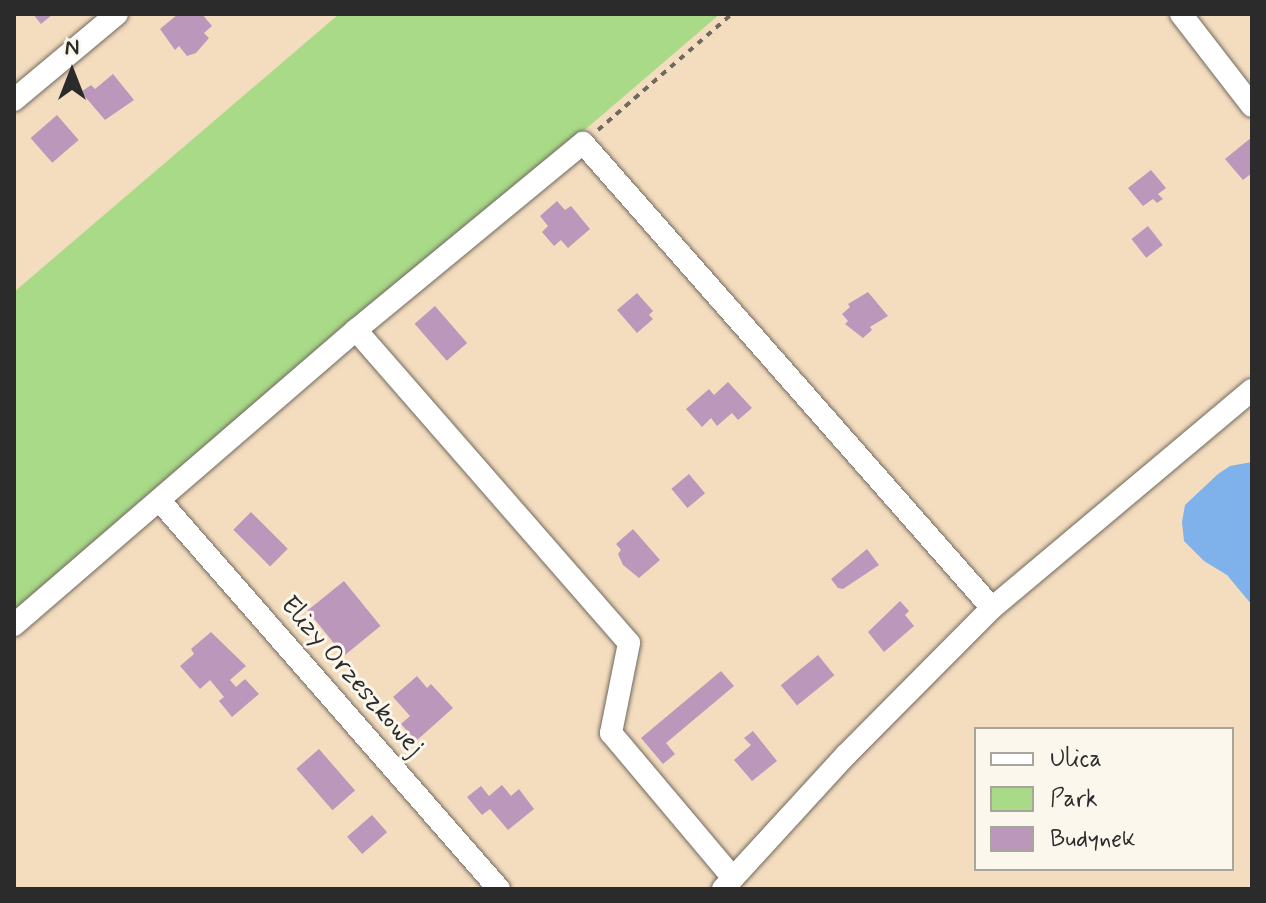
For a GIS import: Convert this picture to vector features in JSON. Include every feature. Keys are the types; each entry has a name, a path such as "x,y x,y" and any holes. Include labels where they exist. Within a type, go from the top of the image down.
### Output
{"street":[{"path":"14,100 117,14"},
{"path":"1181,14 1252,106"},
{"path":"14,625 356,330 583,143 992,608"},
{"path":"356,330 629,643 611,733 728,884 846,755 992,608 1252,390"},
{"name":"Elizy Orzeszkowej","path":"160,501 499,889"}],"path":[{"path":"583,143 732,14"}],"green space":[{"path":"339,14 720,14 14,619 14,292"}],"water":[{"path":"1252,462 1252,605 1227,575 1204,561 1184,541 1182,522 1185,505 1218,474 1230,466"}],"building":[{"path":"33,14 53,14 41,24"},
{"path":"178,14 202,14 212,26 204,33 209,38 196,53 187,56 179,46 175,50 160,29"},
{"path":"113,74 134,100 105,120 81,92 91,85 95,89"},
{"path":"57,115 79,140 52,163 31,138"},
{"path":"1252,137 1252,173 1243,180 1225,159"},
{"path":"1151,170 1166,188 1158,194 1163,199 1157,203 1153,199 1143,206 1128,188"},
{"path":"557,201 565,210 571,206 590,229 568,248 561,240 554,246 542,232 548,226 540,216"},
{"path":"1148,226 1163,245 1146,258 1131,239"},
{"path":"868,292 888,316 870,327 872,330 863,338 845,324 848,321 842,314 850,307 848,304"},
{"path":"637,293 653,311 649,315 653,319 637,333 617,310"},
{"path":"435,306 467,343 447,361 415,324"},
{"path":"728,382 752,408 738,420 732,413 717,426 711,418 702,427 686,409 709,389 714,395"},
{"path":"689,474 705,493 687,508 671,489"},
{"path":"251,512 288,549 270,566 233,530"},
{"path":"633,529 660,560 639,578 623,565 618,554 621,550 616,544"},
{"path":"867,549 879,565 843,589 838,588 831,579"},
{"path":"344,581 381,626 344,656 307,611"},
{"path":"900,601 909,611 905,615 914,626 884,652 868,632"},
{"path":"211,632 246,666 230,680 236,687 245,679 259,694 232,717 219,701 224,697 210,680 200,689 180,666 194,654 191,649"},
{"path":"818,655 834,675 797,705 781,685"},
{"path":"721,671 734,686 666,743 675,754 663,764 641,738"},
{"path":"417,676 427,688 431,684 453,708 416,741 401,724 410,716 393,697"},
{"path":"753,731 777,761 752,781 734,760 751,745 744,738"},
{"path":"319,749 355,791 332,810 296,769"},
{"path":"502,785 511,796 519,789 534,809 508,830 490,809 482,815 467,797 481,786 489,796"},
{"path":"372,815 387,832 362,854 347,837"}]}
